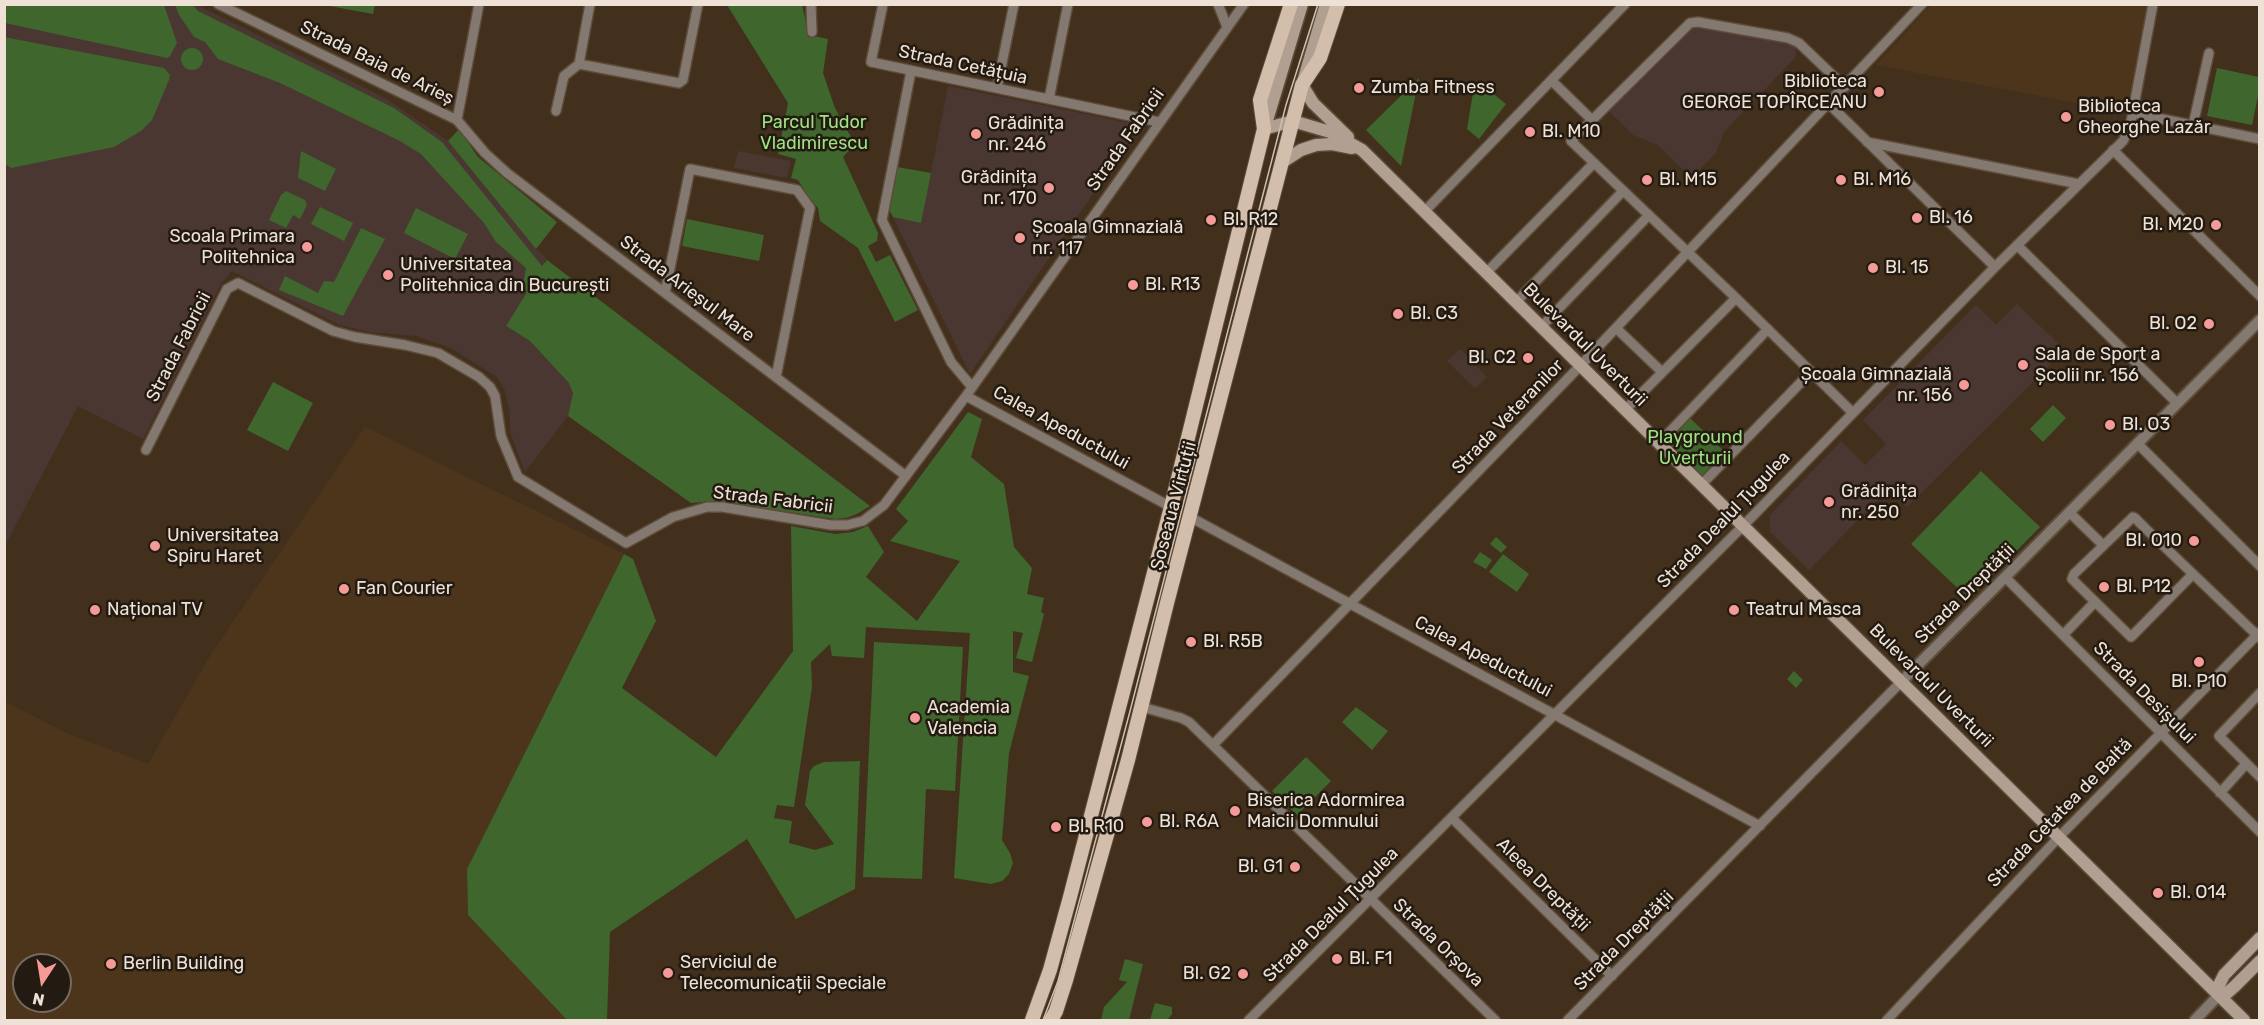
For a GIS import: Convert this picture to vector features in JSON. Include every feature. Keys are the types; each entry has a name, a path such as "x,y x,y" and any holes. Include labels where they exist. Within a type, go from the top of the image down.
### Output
{"main road":[{"name":"Șoseaua Virtuții","path":"1032,1020 1050,970 1070,897 1171,507 1264,129 1260,100 1291,4"},
{"path":"1264,129 1302,4"},
{"path":"1326,4 1302,85 1313,103 1362,150"},
{"name":"Șoseaua Virtuții","path":"1051,1020 1066,980 1142,707 1302,85 1320,58 1338,4"},
{"path":"1264,129 1293,121"},
{"name":"Bulevardul Uverturii","path":"1293,121 1330,132 1362,150 2244,1020"},
{"path":"1281,164 1301,150 1316,145 1332,144 1362,150"},
{"path":"2259,939 2224,975 2219,985 2219,995 2235,987 2259,961"}],"street":[{"name":"Strada Baia de Arieș","path":"218,4 457,120"},
{"path":"457,120 479,4"},
{"path":"556,111 564,76 579,64 590,4"},
{"path":"579,64 679,83 683,81 698,4"},
{"path":"811,4 812,32"},
{"name":"Strada Cetățuia","path":"883,4 871,62 1159,122"},
{"path":"997,88 1014,4"},
{"name":"Strada Cetățuia","path":"1049,99 1068,4"},
{"path":"1218,4 1227,27"},
{"name":"Strada Fabricii","path":"146,450 227,289 238,283 333,331 438,353 478,377 490,387 495,396 501,436 518,477 626,543 673,517 707,507 722,507 831,525 855,524 879,511 966,396 1244,4"},
{"path":"1424,212 1625,4"},
{"name":"Strada Dealul Țugulea","path":"1250,1020 1743,526 1852,412 2113,150 2127,134 2133,113 2153,4"},
{"name":"Strada Veteranilor","path":"1213,745 1581,366 1920,5"},
{"path":"1845,87 1799,43 1788,38 1698,22 1690,23 1571,141 1852,412"},
{"path":"2193,125 2209,53"},
{"path":"911,71 882,220 951,362 972,387"},
{"path":"1552,81 1591,119"},
{"path":"1829,104 1995,267"},
{"path":"2133,113 2259,139"},
{"name":"Strada Arieșul Mare","path":"457,120 485,153 507,173 906,476"},
{"path":"1867,142 2079,184"},
{"path":"2113,150 2259,296"},
{"path":"1486,273 1594,163"},
{"path":"665,293 690,169 797,190 810,208 776,377"},
{"path":"1516,302 1623,191"},
{"path":"1541,327 1649,215"},
{"path":"2017,245 2177,403"},
{"path":"1625,410 1736,298"},
{"name":"Strada Dreptății","path":"1568,1020 2259,320"},
{"path":"1616,328 1662,372"},
{"path":"1659,443 1768,329"},
{"path":"1701,485 1811,372"},
{"name":"Calea Apeductului","path":"966,396 1171,507"},
{"path":"2137,443 2259,566"},
{"path":"2069,512 2103,545"},
{"path":"2193,574 2131,637 2072,579 2133,517 2258,635"},
{"name":"Calea Apeductului","path":"1190,518 1760,826"},
{"name":"Strada Desișului","path":"2005,577 2259,832"},
{"path":"2063,635 2095,602"},
{"name":"Strada Cetatea de Baltă","path":"1887,1020 2059,837 2258,635"},
{"path":"2259,693 2219,736 2259,777"},
{"name":"Strada Orșova","path":"1142,707 1186,719 1495,1020"},
{"path":"2220,793 2247,764"},
{"name":"Aleea Dreptății","path":"1452,818 1612,976"},
{"path":"2195,1020 2219,995"}],"shaded area":[{"name":"Universitatea Politehnica din București","path":"5,5 197,5 385,98 448,141 536,249 547,259 506,326 530,341 570,383 573,393 568,416 525,472 510,432 510,414 505,391 497,377 451,348 416,336 369,332 340,325 232,271 221,284 143,439 78,406 5,546"},
{"path":"1931,5 2149,5 2129,113 1876,65"},
{"path":"1703,25 1797,44 1795,58 1724,132 1716,153 1691,178 1658,145 1633,135 1608,110 1690,27"},
{"path":"948,86 1134,124 1135,132 970,374 889,209 897,167 931,173"},
{"path":"738,151 791,161 787,178 734,168"},
{"name":"Școala Gimnazială nr. 156","path":"2017,304 2065,350 1907,507 1888,489 1809,570 1770,532 1770,515 1841,441 1865,465 1886,444 1863,420 1976,305 1996,325"},
{"path":"1460,349 1487,377 1475,389 1447,361"},
{"path":"365,427 624,554 467,869 468,915 567,1020 5,1020 4,701 69,734 148,764 210,656"}],"green space":[{"path":"5,4 164,5 177,43 167,58 5,23"},
{"path":"375,4 373,14 324,5"},
{"path":"175,5 193,5 198,11 394,108 442,142 542,266 547,260 870,506 857,514 835,519 714,501 691,503 568,416 573,393 569,383 530,341 506,326 527,292 523,285 526,268 496,242 484,223 421,154 400,141 280,83 218,59 205,42 194,37"},
{"name":"Parcul Tudor Vladimirescu","path":"727,5 802,5 809,35 828,39 823,73 835,108 855,144 843,157 878,233 877,241 868,246 876,262 890,255 918,310 895,322 858,248 820,221 818,208 798,180 791,178 796,159 778,154 788,103"},
{"path":"4,37 164,68 170,75 169,80 152,120 141,131 114,147 11,168 5,164"},
{"path":"192,48 200,51 203,59 200,67 192,70 184,67 181,59 184,51"},
{"path":"2217,68 2259,77 2259,91 2252,125 2207,116"},
{"path":"1419,78 1401,166 1366,130"},
{"path":"1481,84 1506,104 1479,139 1467,129 1473,93"},
{"path":"459,129 478,157 557,222 536,249 448,141"},
{"path":"301,151 336,169 325,191 298,178"},
{"path":"897,167 931,173 921,223 893,217 889,209"},
{"path":"286,191 305,200 307,205 300,219 293,215 286,228 269,220 281,195"},
{"path":"320,207 353,223 344,241 311,224"},
{"path":"416,208 468,234 455,259 404,233"},
{"path":"687,219 764,235 759,261 682,246"},
{"path":"361,228 385,239 343,316 279,290 285,276 318,293 324,281 334,282"},
{"path":"273,382 313,403 288,451 247,430"},
{"path":"2053,405 2066,418 2043,442 2030,429"},
{"path":"968,412 982,419 971,457 1004,484 1014,547 1032,568 1027,594 1044,598 1041,612 1044,614 1032,662 1016,658 1023,633 1013,631 1013,672 1029,676 1009,753 1002,840 1013,863 1009,874 1002,881 991,884 954,878 970,633 866,627 864,658 832,656 830,644 811,662 812,687 794,807 777,805 774,818 792,821 789,843 815,850 834,844 805,805 810,771 814,766 824,762 860,761 855,889 796,919 747,839 610,932 607,1020 567,1020 468,915 467,869 624,554 633,559 656,621 622,688 716,757 793,651 791,526 835,534 853,532 868,526 884,552 866,577 917,621 960,561 890,541 908,521 896,509"},
{"name":"Playground Uverturii","path":"1690,418 1725,452 1700,478 1665,444"},
{"path":"1981,471 2040,527 1969,599 1911,544"},
{"path":"1496,537 1507,547 1501,553 1490,544"},
{"path":"1480,552 1492,560 1486,569 1473,562"},
{"path":"1503,554 1529,574 1517,592 1489,572"},
{"name":"Academia Valencia","path":"874,642 963,647 955,791 926,789 922,879 863,877"},
{"path":"1794,671 1803,680 1796,688 1787,679"},
{"path":"1356,707 1388,731 1372,750 1342,722"},
{"path":"1306,757 1331,781 1297,815 1272,791"},
{"path":"1125,959 1143,964 1129,1020 1101,1020 1104,1007 1127,982 1119,980"},
{"path":"1155,1003 1172,1007 1172,1014 1168,1019 1150,1020"}],"tram line":[{"path":"1043,1020 1058,981 1129,715 1286,105 1318,4"}],"place":[{"name":"Zumba Fitness","path":"1359,88"},
{"name":"Biblioteca GEORGE TOPÎRCEANU","path":"1879,92"},
{"name":"Biblioteca Gheorghe Lazăr","path":"2066,117"},
{"name":"Bl. M10","path":"1530,132"},
{"name":"Grădinița nr. 246","path":"976,134"},
{"name":"Bl. M15","path":"1647,180"},
{"name":"Bl. M16","path":"1841,180"},
{"name":"Grădinița nr. 170","path":"1049,188"},
{"name":"Bl. 16","path":"1917,218"},
{"name":"Bl. R12","path":"1211,220"},
{"name":"Bl. M20","path":"2216,225"},
{"name":"Școala Gimnazială nr. 117","path":"1020,238"},
{"name":"Scoala Primara Politehnica","path":"307,247"},
{"name":"Bl. 15","path":"1873,268"},
{"name":"Universitatea Politehnica din București","path":"388,275"},
{"name":"Bl. R13","path":"1133,285"},
{"name":"Bl. C3","path":"1398,314"},
{"name":"Bl. O2","path":"2209,324"},
{"name":"Bl. C2","path":"1528,358"},
{"name":"Sala de Sport a Școlii nr. 156","path":"2023,365"},
{"name":"Școala Gimnazială nr. 156","path":"1964,385"},
{"name":"Bl. O3","path":"2110,425"},
{"name":"Grădinița nr. 250","path":"1829,502"},
{"name":"Bl. O10","path":"2194,541"},
{"name":"Universitatea Spiru Haret","path":"155,546"},
{"name":"Bl. P12","path":"2104,587"},
{"name":"Fan Courier","path":"344,589"},
{"name":"Național TV","path":"95,610"},
{"name":"Teatrul Masca","path":"1734,610"},
{"name":"Bl. R5B","path":"1191,642"},
{"name":"Bl. P10","path":"2199,662"},
{"name":"Academia Valencia","path":"915,718"},
{"name":"Biserica Adormirea Maicii Domnului","path":"1235,811"},
{"name":"Bl. R6A","path":"1147,822"},
{"name":"Bl. R10","path":"1056,827"},
{"name":"Bl. G1","path":"1295,867"},
{"name":"Bl. O14","path":"2158,893"},
{"name":"Bl. F1","path":"1337,959"},
{"name":"Berlin Building","path":"111,964"},
{"name":"Serviciul de Telecomunicații Speciale","path":"668,973"},
{"name":"Bl. G2","path":"1243,974"}]}
